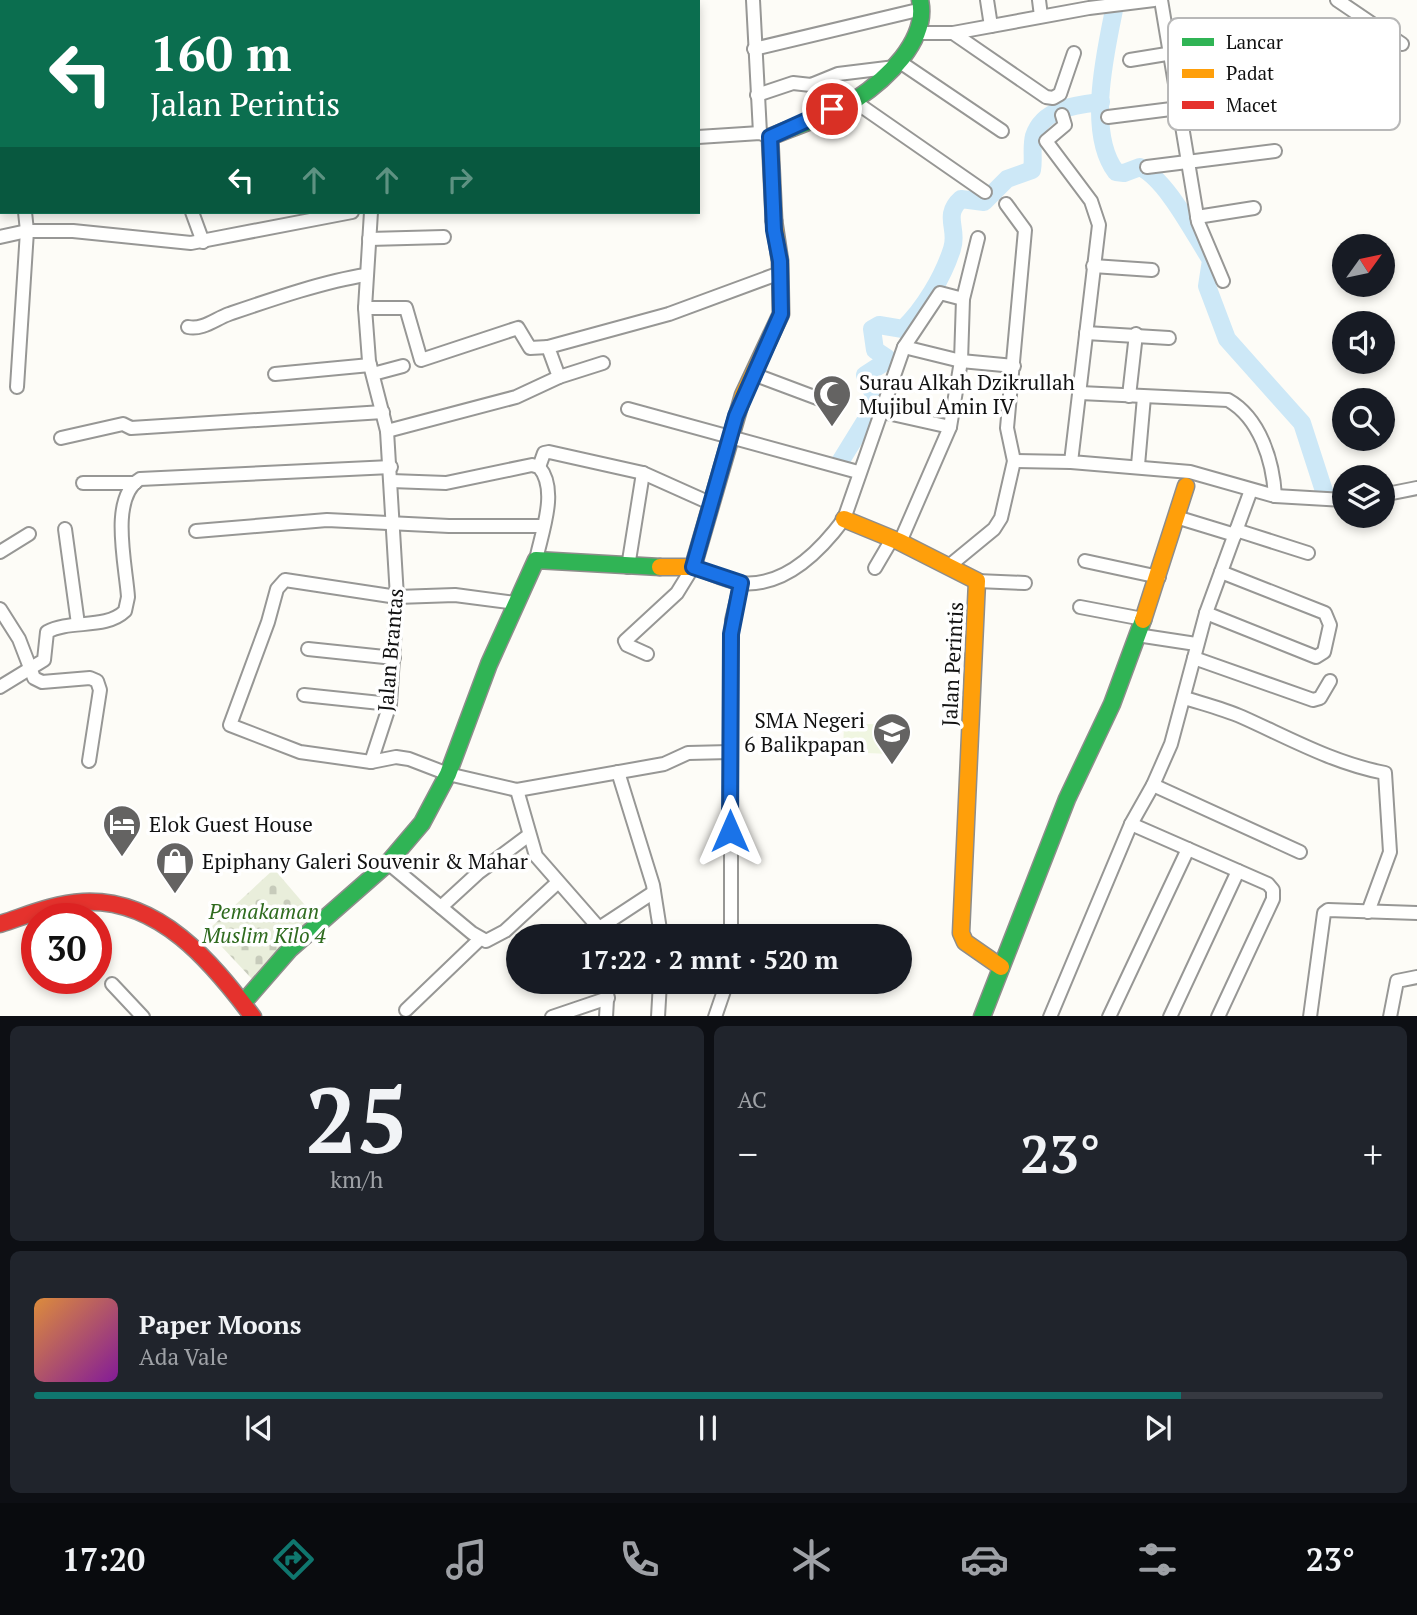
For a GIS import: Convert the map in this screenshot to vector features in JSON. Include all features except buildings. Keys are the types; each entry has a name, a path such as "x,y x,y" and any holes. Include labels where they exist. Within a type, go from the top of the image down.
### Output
{"main road":[{"path":"243,1003 290,949 388,863 422,823 448,774 516,603 536,560 628,567 693,567 729,437 753,374 781,314 780,273 765,135 854,102 898,64 916,33 921,4"},
{"path":"982,1016 1067,799 1112,704 1159,577 1186,486"},
{"name":"Jalan Perintis","path":"844,519 977,581 961,933 965,942 1002,967"},
{"path":"0,924 50,907 73,904 110,903 134,908 175,931 252,1016"}],"street":[{"path":"700,137 765,135 757,95 754,0"},
{"path":"987,0 991,26"},
{"path":"1039,0 1041,16"},
{"path":"916,33 953,33 1089,4 1115,5 1154,0"},
{"path":"1161,0 1168,38"},
{"path":"1336,0 1363,18"},
{"path":"754,49 921,4"},
{"path":"953,33 1046,97 1053,98 1060,93 1074,53"},
{"path":"1130,60 1168,54"},
{"path":"757,95 793,83 811,85 838,74 898,64 1002,131"},
{"path":"854,102 985,192"},
{"path":"1108,117 1168,110"},
{"path":"1062,115 1065,125 1046,141 1097,213 1099,225 1071,462"},
{"path":"1184,130 1197,217 1223,281"},
{"path":"1147,167 1275,152"},
{"path":"949,566 993,529 1001,518 1014,461 1007,428 1025,230 1006,204"},
{"path":"1197,217 1254,208"},
{"path":"17,387 27,231 25,214"},
{"path":"193,214 203,242"},
{"path":"0,237 27,231 72,231 175,243 203,242 284,218 329,214"},
{"name":"Jalan Brantas","path":"371,214 365,307 372,370 387,431 391,467 391,522 397,597 390,704 371,762"},
{"path":"369,239 444,237"},
{"path":"875,568 916,513 950,427 961,361 963,299 978,238"},
{"path":"1093,266 1152,270"},
{"path":"365,307 406,308 421,360 518,328 530,348 548,347 668,314 780,273"},
{"path":"188,327 196,329 230,314 340,279 366,275"},
{"path":"647,654 626,645 625,641 677,593 693,567 741,583 779,575 809,559 844,519 858,472 883,412 904,347 940,293 963,299"},
{"path":"1086,333 1169,338"},
{"path":"1129,396 1136,334"},
{"path":"548,347 558,377"},
{"path":"904,347 961,361 1014,366"},
{"path":"387,431 516,397 558,377 603,363"},
{"path":"275,374 403,366"},
{"path":"753,374 825,401"},
{"path":"1080,393 1228,400 1238,406 1270,455 1275,496"},
{"path":"1138,465 1144,397"},
{"path":"628,409 858,472"},
{"path":"61,438 123,424 131,428 383,412"},
{"path":"883,412 950,427"},
{"path":"539,467 544,453 549,452 643,473 710,503"},
{"path":"1014,461 1138,465 1190,472 1275,496 1332,499"},
{"path":"391,481 446,483 531,465 539,467 546,476 548,491 536,560"},
{"path":"0,687 45,659 47,632 113,618 127,608 122,513 123,499 135,483 147,477 391,467"},
{"path":"628,567 643,473"},
{"path":"83,483 135,483"},
{"path":"1395,492 1417,488"},
{"path":"1051,1016 1131,824 1153,785 1185,698 1196,644 1206,613 1251,490"},
{"path":"1176,517 1308,553"},
{"path":"196,531 327,520 449,526 542,526"},
{"path":"65,529 78,624"},
{"path":"0,552 29,534"},
{"path":"1085,561 1159,577"},
{"path":"1206,613 1316,657 1324,652 1330,625 1325,613 1221,572"},
{"path":"516,603 455,595 397,597 294,579 282,582 230,725 300,752 371,762 396,757 409,759 448,774 517,790 664,764 688,753 730,752"},
{"path":"977,581 1026,583"},
{"path":"731,924 732,620 741,583"},
{"path":"1080,607 1143,619"},
{"path":"0,610 19,639 29,671 42,682 90,678 97,681 100,690 89,761"},
{"path":"1137,635 1196,644"},
{"path":"308,649 394,658"},
{"path":"1194,658 1313,700 1322,695 1329,681"},
{"path":"304,695 390,704"},
{"path":"1185,698 1240,716 1300,746 1349,764 1385,773 1390,852 1368,912"},
{"path":"618,772 654,892 659,924"},
{"path":"1153,785 1300,852"},
{"path":"517,790 536,856 595,924"},
{"path":"1131,824 1268,884 1273,890 1273,899 1220,1016"},
{"path":"441,907 478,873 528,835"},
{"path":"1109,1016 1188,849"},
{"path":"388,863 480,939 492,940 499,935 557,883"},
{"path":"1170,1016 1238,871"},
{"path":"613,924 654,892"},
{"path":"1310,1016 1324,913 1328,910 1417,913"},
{"path":"406,1010 480,939"},
{"path":"1390,1016 1397,981 1417,977"},
{"path":"112,984 142,1016"},
{"path":"606,1016 608,994"},
{"path":"658,1016 659,994"},
{"path":"715,1016 723,994"},
{"path":"555,1016 608,998"}],"green space":[{"path":"844,723 892,725 890,754 843,752"},
{"name":"Pemakaman Muslim Kilo 4","path":"274,869 316,918 252,979 207,931"}],"waterway":[{"path":"1116,0 1101,88 1100,112 1107,155 1116,172 1124,173 1140,167 1170,195 1211,260 1207,286 1227,339 1302,423 1324,491"},
{"path":"840,462 877,402 865,375 887,358 875,350 872,329 879,325 903,329 925,302 952,249 952,217 955,205 961,199 984,202 1007,179 1032,170 1034,136 1045,119 1071,107 1101,102"}],"traffic: fast":[{"path":"774,221 770,137 846,106 879,82 902,58 911,44 918,30 920,0"},
{"path":"243,1003 290,949 388,863 422,823 448,774 489,664 536,560 660,567"},
{"path":"982,1016 1067,799 1112,704 1143,620"}],"traffic: slow":[{"path":"660,567 693,567 743,395 781,314 780,261 774,221"},
{"path":"1143,620 1186,486"},
{"path":"844,519 900,542 977,581 961,933 965,942 1001,967"}],"traffic: jam":[{"path":"0,924 72,903 110,904 136,911 159,922 201,955 252,1016"}],"place":[{"name":"Surau Alkah Dzikrullah Mujibul Amin IV","path":"832,428"},
{"name":"SMA Negeri 6 Balikpapan","path":"892,766"},
{"name":"Elok Guest House","path":"122,858"},
{"name":"Epiphany Galeri Souvenir & Mahar","path":"175,895"}],"route":[{"path":"730,831 731,634 741,583 693,567 722,459 743,395 781,314 780,261 774,230 770,137 832,109"}]}
